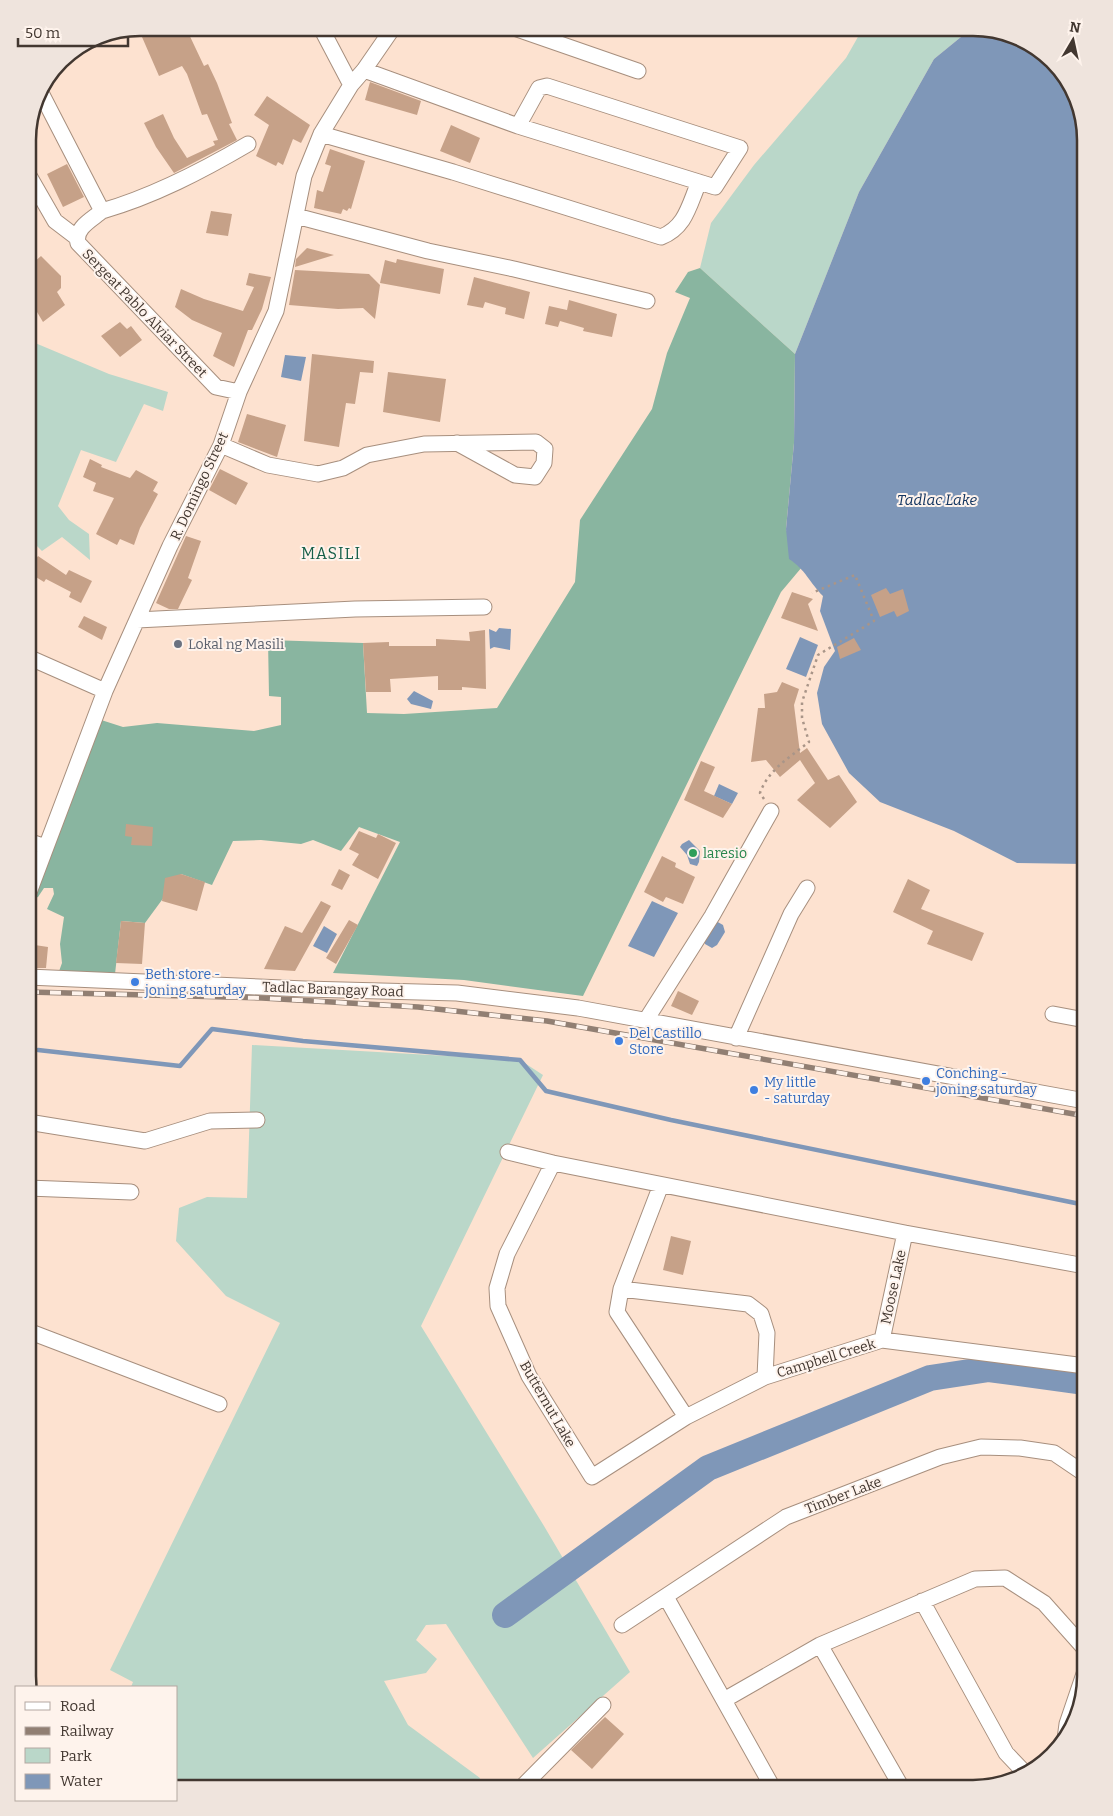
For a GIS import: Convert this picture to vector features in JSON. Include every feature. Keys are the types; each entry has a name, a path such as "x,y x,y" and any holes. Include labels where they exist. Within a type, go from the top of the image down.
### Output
{"street":[{"path":"325,36 351,85"},
{"name":"R. Domingo Street","path":"36,873 105,691 170,546 221,445 239,392 276,312 304,176 321,134 351,85 364,70 387,36"},
{"path":"537,36 638,71"},
{"path":"364,70 518,126 715,187 740,148 547,86 539,88 518,126"},
{"path":"44,100 102,210 134,202 176,183 248,144"},
{"path":"321,134 453,172 661,237 675,231 686,214 698,182"},
{"path":"36,188 55,220 76,237"},
{"name":"Sergeat Pablo Alviar Street","path":"102,210 79,230 76,237 78,243 216,387 239,392"},
{"path":"296,216 428,251 514,269 647,301"},
{"path":"221,445 268,465 318,474 343,468 367,455 424,444 457,443 536,442 545,449 544,463 535,477 515,475 457,443"},
{"path":"137,620 356,609 484,607"},
{"path":"36,661 105,691"},
{"path":"646,1020 712,916 771,811"},
{"path":"36,843 46,846"},
{"path":"736,1038 791,914 806,888"},
{"name":"Tadlac Barangay Road","path":"36,976 305,989 457,993 578,1008 1077,1100"},
{"path":"1053,1014 1077,1018"},
{"path":"36,1123 145,1141 210,1121 257,1120"},
{"path":"508,1152 661,1185 904,1233 1077,1264"},
{"name":"Butternut Lake","path":"554,1163 507,1254 497,1288 498,1306 529,1376 592,1477"},
{"path":"661,1185 621,1288 617,1312 686,1417"},
{"path":"36,1188 131,1192"},
{"name":"Moose Lake","path":"882,1340 904,1233"},
{"path":"621,1288 748,1304 761,1314 767,1333 764,1377"},
{"path":"36,1334 219,1404"},
{"name":"Campbell Creek","path":"592,1477 686,1417 764,1377 882,1340 1077,1365"},
{"name":"Timber Lake","path":"622,1625 786,1517 940,1457 981,1447 1020,1448 1054,1453 1077,1468"},
{"path":"724,1700 820,1645 975,1579 1005,1578 1044,1604 1077,1639"},
{"path":"666,1596 769,1780"},
{"path":"922,1601 1006,1753 1020,1768"},
{"path":"820,1645 897,1780"},
{"path":"529,1780 603,1705"}],"path":[{"path":"771,811 760,793 764,780 809,742 802,718 802,702 818,655 874,621 855,575 812,594"}],"green space":[{"path":"858,36 962,36 934,59 859,192 795,354 700,268 711,223 754,165 846,58"},
{"path":"700,268 795,354 794,443 786,529 802,567 781,592 583,996 464,980 333,973 400,842 359,827 341,851 313,840 301,844 261,840 233,841 212,885 181,874 145,923 121,921 115,974 58,974 62,963 60,944 64,917 47,909 54,894 53,888 44,888 36,898 36,879 95,718 123,727 157,723 254,731 281,725 281,697 269,696 268,640 363,643 367,713 404,714 497,708 575,582 580,520 652,409 667,353 690,298 675,292 688,272"},
{"path":"36,343 109,374 168,392 163,411 144,404 116,462 81,450 58,506 69,520 89,534 90,560 62,537 42,551 36,545"},
{"path":"252,1045 520,1060 543,1075 421,1326 544,1526 630,1672 533,1758 446,1624 426,1625 416,1640 437,1659 426,1673 384,1681 408,1725 480,1778 480,1780 178,1780 178,1686 131,1686 133,1682 110,1670 280,1323 226,1296 176,1241 179,1208 207,1197 247,1198"}],"water":[{"name":"Tadlac Lake","path":"962,36 993,38 1019,47 1031,54 1051,72 1066,94 1075,120 1077,140 1077,864 1017,863 954,831 880,802 849,773 822,724 817,693 824,667 835,651 820,611 823,596 800,567 789,559 786,529 794,443 795,354 859,192 934,59"},
{"path":"285,355 306,357 301,381 281,377"},
{"path":"499,628 511,629 510,650 494,647 490,649 489,629 496,632"},
{"path":"800,637 818,645 806,677 786,669"},
{"path":"414,691 433,701 431,709 411,704 407,699"},
{"path":"719,784 738,793 732,804 714,796"},
{"name":"laresio","path":"689,840 700,851 697,866 690,864 687,855 680,847"},
{"path":"652,901 678,913 654,957 628,946"},
{"path":"716,921 723,925 725,932 717,945 712,948 705,944 703,938"},
{"path":"324,926 337,934 327,953 313,946"}],"building":[{"path":"190,36 204,66 208,64 217,83 232,123 229,124 237,140 174,173 156,147 144,123 163,114 174,138 187,158 215,145 213,141 218,140 207,114 202,115 187,74 182,66 159,76 142,37"},
{"path":"370,82 421,101 417,115 365,100"},
{"path":"267,96 310,125 301,143 293,139 283,165 278,162 276,166 256,156 269,125 254,115"},
{"path":"451,125 480,138 470,163 440,151"},
{"path":"330,149 365,161 351,209 349,208 347,211 343,209 341,214 314,208 317,190 323,192 331,166 325,164"},
{"path":"67,164 84,197 63,207 47,174"},
{"path":"211,211 232,214 228,236 206,233"},
{"path":"307,248 334,255 295,267 296,259"},
{"path":"41,256 61,276 61,288 57,292 65,305 43,322 36,310 36,260"},
{"path":"397,259 444,269 440,294 380,283 385,260 396,263"},
{"path":"295,270 369,274 380,285 375,319 363,308 338,309 289,305"},
{"path":"249,273 271,277 262,309 252,330 248,330 234,367 213,356 222,333 192,320 175,307 181,289 204,299 243,311 254,287 246,285"},
{"path":"474,277 530,292 524,319 505,314 506,308 485,302 483,308 467,305"},
{"path":"569,300 617,314 612,337 583,331 584,328 560,321 558,327 545,324 549,306 567,310"},
{"path":"120,322 127,329 131,326 142,340 120,357 101,336"},
{"path":"312,354 374,361 373,373 360,372 355,404 346,403 339,447 304,441"},
{"path":"388,372 446,379 440,422 383,412"},
{"path":"247,414 286,425 277,457 238,442"},
{"path":"90,459 102,465 101,467 130,478 136,470 158,482 153,491 158,494 140,528 134,545 120,539 117,545 96,534 114,498 93,491 96,483 83,477"},
{"path":"220,469 248,483 236,505 209,490"},
{"path":"186,536 201,541 188,578 192,580 178,609 169,609 156,603"},
{"path":"38,556 66,575 69,570 92,581 81,603 69,597 71,592 46,579 44,582 36,577 36,559"},
{"path":"886,588 890,594 903,589 909,611 897,617 894,611 880,617 871,595"},
{"path":"792,592 813,599 808,604 818,631 781,618"},
{"path":"84,616 107,627 102,640 78,627"},
{"path":"485,630 486,689 462,687 462,690 438,690 438,676 390,679 391,692 366,692 363,643 389,642 389,646 436,646 436,639 470,641 469,632"},
{"path":"854,638 861,650 840,659 837,647"},
{"path":"782,682 799,689 794,705 800,753 807,748 828,780 839,775 857,802 830,828 797,800 815,783 800,760 780,777 766,760 751,762 758,708 765,708 764,694 777,692"},
{"path":"701,761 715,767 704,791 732,804 723,818 684,800"},
{"path":"126,824 153,827 152,846 131,845 132,837 125,836"},
{"path":"359,831 376,838 378,834 396,843 378,879 352,865 359,854 349,849"},
{"path":"662,856 676,863 675,867 695,877 683,904 666,897 663,902 644,892"},
{"path":"339,869 350,875 342,890 331,885"},
{"path":"181,874 205,882 197,911 162,901 165,878"},
{"path":"908,879 930,890 921,909 984,933 972,961 927,944 933,931 893,912"},
{"path":"321,901 331,906 295,971 264,969 285,926 302,933"},
{"path":"349,920 358,925 336,964 326,958"},
{"path":"121,921 145,923 142,964 116,963"},
{"path":"36,945 48,947 46,968 36,968"},
{"path":"678,991 699,1001 692,1015 671,1006"},
{"path":"671,1236 691,1241 683,1275 663,1270"},
{"path":"605,1717 624,1734 592,1769 571,1750"}],"waterway":[{"path":"38,1050 180,1066 212,1029 303,1041 520,1060 546,1091 671,1120 1077,1203"},
{"path":"505,1615 708,1468 930,1378 989,1369 1077,1381"}],"railway":[{"path":"36,992 262,998 418,1007 547,1021 1077,1115"}],"place":[{"name":"Lokal ng Masili","path":"178,644"},
{"name":"laresio","path":"693,853"},
{"name":"Beth store - joning saturday","path":"135,982"},
{"name":"Del Castillo Store","path":"619,1041"},
{"name":"Conching - joning saturday","path":"926,1081"},
{"name":"My little - saturday","path":"754,1090"}],"district":[{"name":"MASILI","path":"331,553"}]}
